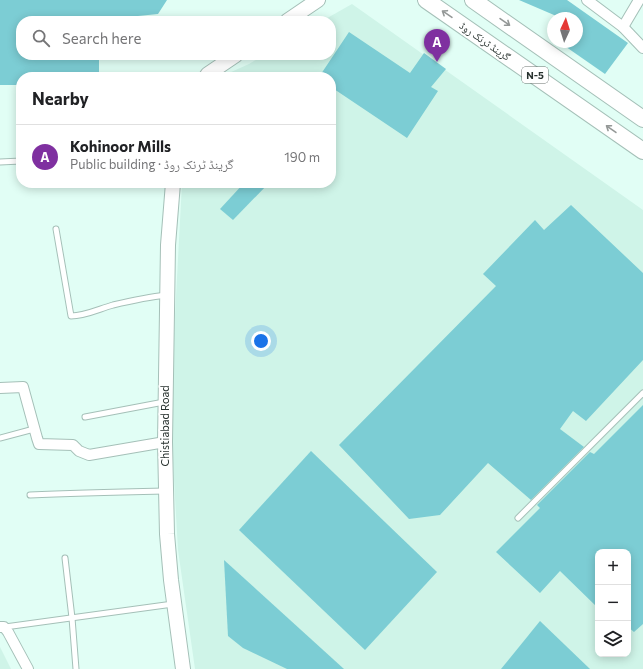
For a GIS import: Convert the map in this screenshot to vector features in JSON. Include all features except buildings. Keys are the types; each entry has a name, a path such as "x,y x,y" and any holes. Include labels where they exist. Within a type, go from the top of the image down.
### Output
{"highway":[{"name":"گرینڈ ٹرنک روڈ","path":"426,0 643,151"},
{"name":"N-5","path":"473,0 642,116"}],"main road":[{"path":"294,16 318,0"},
{"path":"213,72 229,60"},
{"name":"Chistiabad Road","path":"173,188 168,245 165,402 166,491 167,534 174,604 183,669"}],"street":[{"path":"587,0 623,27 643,48"},
{"path":"623,27 639,0"},
{"path":"0,388 23,387 39,444 73,445 79,451 89,455 165,442"},
{"path":"2,627 28,669"}],"lane":[{"path":"0,162 16,161"},
{"path":"56,229 71,316 89,313 113,305 167,295"},
{"path":"518,518 643,393"},
{"path":"84,417 165,402"},
{"path":"0,438 34,428"},
{"path":"30,495 166,491"},
{"path":"66,558 76,669"},
{"path":"2,627 174,604"}],"shaded area":[{"path":"352,4 643,210 643,669 195,669 178,550 170,410 182,188 336,188 336,72 231,72 256,60 336,60 336,16 331,16"},
{"path":"0,647 11,669 0,669"}],"place":[{"name":"Kohinoor Mills","path":"437,62"}]}
